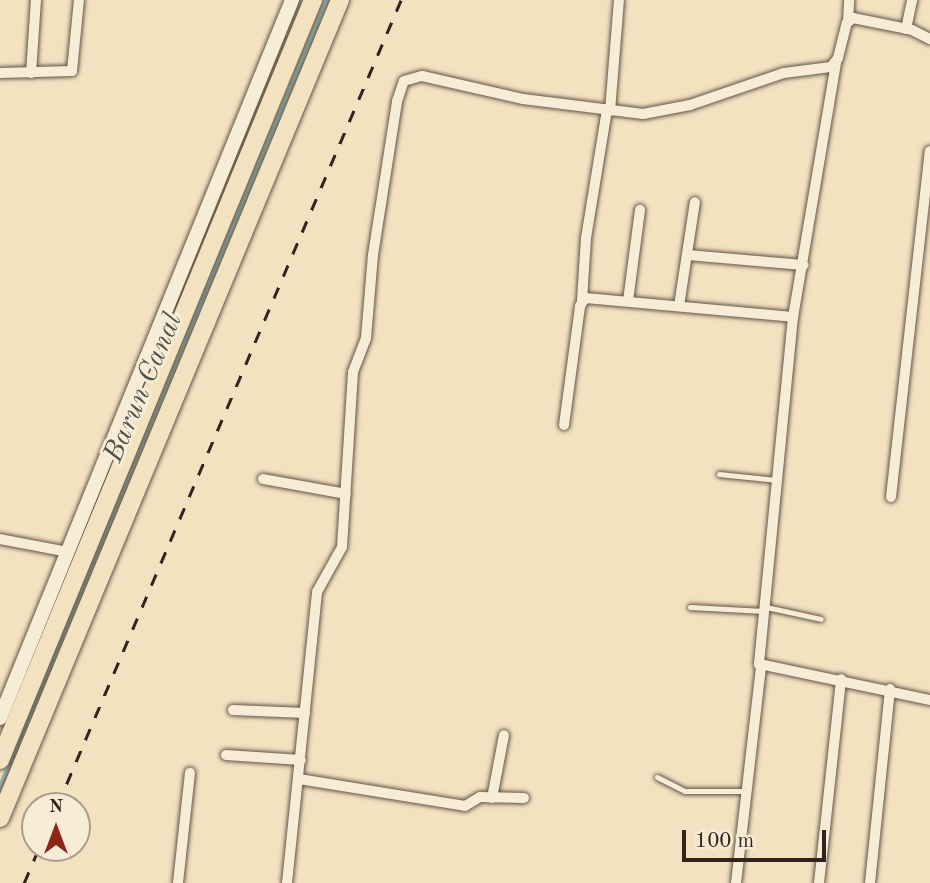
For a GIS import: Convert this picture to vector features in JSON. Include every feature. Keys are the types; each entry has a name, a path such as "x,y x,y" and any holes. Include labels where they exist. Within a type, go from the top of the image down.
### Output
{"highway":[{"path":"0,760 313,0"},
{"path":"0,818 340,0"}],"main road":[{"path":"0,718 292,0"}],"street":[{"path":"30,73 36,0"},
{"path":"0,74 74,69 79,0"},
{"path":"564,425 582,300 586,238 609,111 619,0"},
{"path":"736,883 761,666 793,317 804,265 836,64 848,22 849,0"},
{"path":"906,29 912,0"},
{"path":"848,22 859,17 906,29 930,39"},
{"path":"287,883 317,592 340,556 353,372 366,338 371,272 401,86 416,75 523,99 609,111 658,112 771,77 836,64"},
{"path":"891,498 930,151"},
{"path":"679,306 695,202"},
{"path":"628,301 640,210"},
{"path":"687,255 804,265"},
{"path":"582,300 628,301 793,317"},
{"path":"263,480 346,494"},
{"path":"0,539 68,552"},
{"path":"761,666 841,679 930,700"},
{"path":"819,883 841,679"},
{"path":"870,883 890,689"},
{"path":"233,710 306,712"},
{"path":"492,798 504,734"},
{"path":"226,755 301,760"},
{"path":"178,883 190,773"},
{"path":"299,779 465,806 477,798 524,798"}],"lane":[{"path":"719,474 777,480"},
{"path":"690,607 765,609 821,619"},
{"path":"657,777 685,791 747,791"}],"waterway":[{"name":"Barun Canal","path":"0,794 329,0"}],"railway":[{"path":"63,792 401,0"},
{"path":"24,883 33,862"}]}
